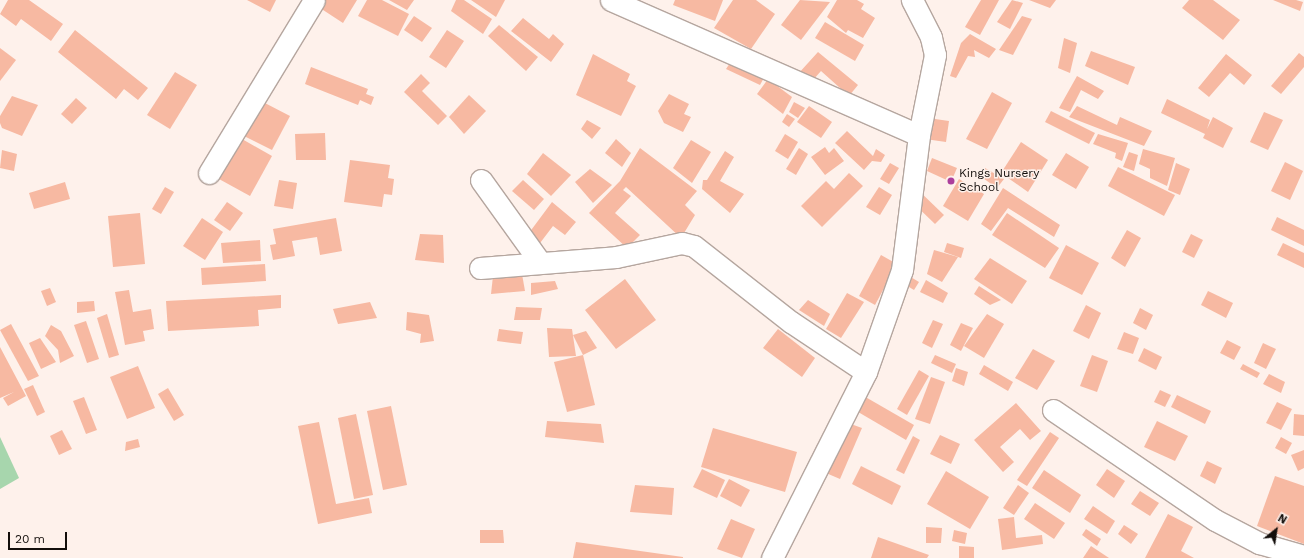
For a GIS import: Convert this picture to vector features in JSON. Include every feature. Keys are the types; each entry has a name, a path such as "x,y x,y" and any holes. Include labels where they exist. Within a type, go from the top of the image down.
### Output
{"street":[{"path":"209,173 314,0"},
{"path":"612,0 919,135"},
{"path":"772,558 866,372 902,270 919,135 935,55 931,37 912,0"},
{"path":"481,180 540,262"},
{"path":"480,268 616,257 682,243 694,246 791,322 866,372"},
{"path":"1053,410 1215,520 1259,543 1304,556"}],"green space":[{"path":"0,437 19,478 0,489"}],"building":[{"path":"8,0 29,0 63,24 51,41 21,19 16,26 0,14"},
{"path":"247,0 276,0 270,12"},
{"path":"325,0 357,0 343,23 320,8"},
{"path":"367,0 382,0 409,14 398,36 358,16"},
{"path":"389,0 414,0 407,10"},
{"path":"456,0 464,0 492,19 483,34 451,11"},
{"path":"471,0 505,0 496,17"},
{"path":"675,0 723,0 715,21 673,5"},
{"path":"733,0 756,0 775,14 751,49 714,28"},
{"path":"800,0 830,2 801,40 781,25"},
{"path":"837,0 857,0 864,4 861,9 875,18 863,38 848,30 846,33 827,17"},
{"path":"981,0 999,0 980,35 965,27"},
{"path":"1012,0 1023,3 1010,29 997,22"},
{"path":"1029,0 1056,0 1050,8"},
{"path":"1189,0 1213,0 1240,20 1223,40 1182,8"},
{"path":"1273,0 1296,0 1303,2 1300,11"},
{"path":"414,16 432,28 422,42 404,30"},
{"path":"1022,16 1032,19 1013,55 999,50"},
{"path":"523,18 549,39 553,34 564,44 551,62 511,31"},
{"path":"825,22 864,45 855,61 815,38"},
{"path":"499,25 538,57 526,71 488,36"},
{"path":"75,30 148,88 138,100 124,89 116,99 58,52"},
{"path":"447,30 464,41 446,68 429,57"},
{"path":"970,34 996,49 989,58 974,50 975,57 968,56 956,78 950,76 961,43"},
{"path":"1064,38 1077,43 1070,73 1058,68"},
{"path":"0,48 16,60 0,81"},
{"path":"1091,51 1135,67 1128,85 1085,66"},
{"path":"818,52 858,85 849,96 821,71 813,80 798,74"},
{"path":"1299,53 1304,57 1304,67 1281,94 1271,86"},
{"path":"593,54 630,74 627,81 636,86 621,116 576,95"},
{"path":"1226,54 1252,75 1244,85 1230,73 1209,97 1198,88"},
{"path":"740,60 766,74 760,85 726,69 730,63 736,66"},
{"path":"311,67 368,89 366,94 374,97 371,105 360,100 358,105 305,84"},
{"path":"175,72 197,85 170,129 147,115"},
{"path":"421,74 430,83 422,91 447,116 438,125 404,92"},
{"path":"1077,76 1104,91 1098,99 1081,90 1070,112 1059,108"},
{"path":"768,79 792,97 783,114 757,94"},
{"path":"992,92 1012,103 987,149 966,139"},
{"path":"669,94 689,104 684,114 691,117 683,132 664,123 658,111"},
{"path":"469,95 486,111 464,134 449,117"},
{"path":"12,96 38,105 22,136 2,128 0,123 0,116"},
{"path":"76,98 87,108 72,124 61,114"},
{"path":"1167,99 1210,120 1207,129 1213,117 1233,128 1223,148 1203,138 1205,134 1161,113"},
{"path":"261,101 290,116 272,150 244,136"},
{"path":"794,102 805,108 798,118 789,112"},
{"path":"809,106 832,122 821,138 797,122"},
{"path":"1077,106 1117,125 1120,117 1152,131 1144,146 1069,117"},
{"path":"1051,111 1095,133 1089,144 1045,122"},
{"path":"1264,112 1283,120 1268,150 1250,142"},
{"path":"787,114 795,119 789,127 782,122"},
{"path":"928,118 949,121 946,142 925,139"},
{"path":"587,120 601,128 592,139 581,129"},
{"path":"847,131 873,156 876,149 885,155 881,162 872,161 864,170 835,143"},
{"path":"325,133 326,160 296,160 295,134"},
{"path":"785,134 798,142 788,159 775,151"},
{"path":"1098,134 1128,143 1122,161 1115,158 1116,153 1093,144"},
{"path":"242,139 272,156 250,196 219,179"},
{"path":"616,139 631,153 622,167 605,153"},
{"path":"691,140 711,152 692,183 673,168"},
{"path":"1021,142 1048,160 1028,192 1001,173"},
{"path":"825,147 829,153 834,148 844,161 825,175 811,157"},
{"path":"640,148 697,191 685,205 695,215 681,238 626,187 623,190 631,196 615,213 640,235 627,248 589,213 620,181"},
{"path":"799,148 808,154 796,175 786,169"},
{"path":"1143,149 1175,158 1167,186 1150,178 1150,169 1139,164"},
{"path":"2,150 17,154 14,171 0,168"},
{"path":"725,151 734,157 720,181 744,194 730,213 702,189 703,180 707,180"},
{"path":"1129,152 1138,155 1134,171 1123,167"},
{"path":"543,153 571,175 551,196 527,174"},
{"path":"1066,153 1089,167 1076,189 1052,175"},
{"path":"932,158 957,168 951,182 927,171"},
{"path":"350,160 390,165 388,178 394,179 392,195 384,194 382,207 344,202"},
{"path":"1285,162 1303,171 1290,200 1271,191"},
{"path":"890,163 899,168 889,184 880,179"},
{"path":"1176,163 1190,169 1180,195 1168,190"},
{"path":"1118,167 1175,195 1164,216 1108,186"},
{"path":"985,168 1004,179 997,188 980,176"},
{"path":"590,169 612,185 593,203 575,182"},
{"path":"849,173 863,186 822,227 801,206 826,181 834,189"},
{"path":"959,179 984,194 968,221 943,206"},
{"path":"279,180 297,183 293,209 274,206"},
{"path":"523,180 544,199 534,210 512,191"},
{"path":"65,182 70,199 34,209 29,193"},
{"path":"165,187 174,192 161,214 152,209"},
{"path":"879,187 892,195 880,215 866,207"},
{"path":"916,188 944,215 935,224 907,197"},
{"path":"1003,188 1060,225 1054,237 1008,208 991,231 981,224"},
{"path":"227,202 243,213 230,231 214,220"},
{"path":"552,202 576,222 565,235 553,226 537,247 526,237"},
{"path":"140,213 145,264 113,267 108,216"},
{"path":"1007,213 1059,248 1045,268 992,235"},
{"path":"1277,217 1304,230 1304,246 1271,230"},
{"path":"202,218 223,232 205,260 183,246"},
{"path":"336,218 342,251 320,255 317,237 292,241 295,256 273,260 270,245 276,244 273,229"},
{"path":"1127,230 1141,238 1125,267 1111,258"},
{"path":"420,234 443,235 444,263 415,260"},
{"path":"1191,234 1203,240 1194,258 1182,252"},
{"path":"260,240 261,261 223,263 221,243"},
{"path":"947,243 964,248 961,258 944,252"},
{"path":"1283,243 1304,253 1304,268 1277,255"},
{"path":"1066,245 1099,263 1082,295 1049,278"},
{"path":"934,250 958,257 942,282 927,274"},
{"path":"881,255 897,264 875,305 859,296"},
{"path":"990,258 1027,281 1012,304 974,279"},
{"path":"265,264 266,281 202,285 201,268"},
{"path":"522,274 525,291 491,294 493,276"},
{"path":"909,276 919,282 914,290 904,284"},
{"path":"625,279 656,320 616,349 585,310"},
{"path":"926,280 948,293 943,303 920,292"},
{"path":"555,281 558,289 531,295 531,283"},
{"path":"979,286 1001,300 990,305 974,294"},
{"path":"50,288 56,302 47,306 41,291"},
{"path":"129,290 133,312 151,309 154,329 143,331 145,341 125,345 115,292"},
{"path":"1208,291 1233,303 1226,318 1201,305"},
{"path":"847,293 864,302 841,338 826,329"},
{"path":"281,295 281,308 258,310 259,326 168,331 166,301"},
{"path":"808,300 830,314 824,326 799,310"},
{"path":"94,301 95,311 77,313 77,302"},
{"path":"370,302 377,318 338,324 333,309"},
{"path":"1086,305 1101,313 1089,339 1073,331"},
{"path":"516,307 542,308 540,320 514,320"},
{"path":"1140,308 1153,315 1146,330 1133,323"},
{"path":"407,312 429,315 434,341 420,343 421,334 406,330"},
{"path":"107,314 119,355 109,358 97,318"},
{"path":"987,314 1004,324 984,358 964,346"},
{"path":"933,320 943,324 932,348 922,343"},
{"path":"86,321 99,359 87,363 74,325"},
{"path":"961,323 973,328 961,351 950,345"},
{"path":"11,324 39,376 28,381 0,330"},
{"path":"51,325 61,331 74,356 60,363 58,350 45,336"},
{"path":"547,328 572,329 576,356 549,357"},
{"path":"499,329 523,332 521,344 497,341"},
{"path":"778,329 815,358 802,377 763,348"},
{"path":"586,331 597,348 583,355 573,335"},
{"path":"1124,332 1139,338 1133,354 1117,349"},
{"path":"40,338 56,362 41,369 29,343"},
{"path":"1227,340 1241,347 1234,360 1220,353"},
{"path":"1263,343 1276,349 1266,369 1254,363"},
{"path":"0,347 26,396 8,406 3,398 14,392 0,398"},
{"path":"1144,348 1162,357 1156,370 1138,361"},
{"path":"1033,349 1055,361 1037,390 1015,378"},
{"path":"583,355 595,405 567,412 554,362"},
{"path":"935,355 956,364 952,373 931,363"},
{"path":"1092,355 1108,361 1097,392 1080,386"},
{"path":"1243,364 1260,373 1257,378 1240,369"},
{"path":"984,365 1013,382 1008,391 979,374"},
{"path":"138,366 155,408 127,419 110,377"},
{"path":"956,368 968,372 964,386 952,381"},
{"path":"919,370 929,376 907,415 897,409"},
{"path":"1269,374 1285,382 1281,393 1263,384"},
{"path":"931,377 945,382 930,424 915,419"},
{"path":"33,385 45,412 37,416 24,389"},
{"path":"168,388 184,415 174,421 158,394"},
{"path":"1160,390 1171,395 1165,407 1154,402"},
{"path":"862,395 914,425 906,440 853,409"},
{"path":"1177,395 1211,411 1205,424 1171,407"},
{"path":"84,397 97,430 86,434 73,401"},
{"path":"1277,402 1292,409 1281,430 1266,423"},
{"path":"1016,403 1041,431 1030,440 1020,429 1000,447 1014,462 1003,472 974,440"},
{"path":"391,406 407,485 383,490 367,411"},
{"path":"356,414 373,495 354,499 338,418"},
{"path":"1294,414 1304,415 1304,436 1293,435"},
{"path":"547,421 601,424 604,443 545,437"},
{"path":"1157,421 1188,436 1175,461 1144,447"},
{"path":"319,422 336,504 369,498 372,513 318,524 298,426"},
{"path":"848,423 862,428 840,479 826,473"},
{"path":"713,428 797,452 785,492 701,467"},
{"path":"62,430 72,449 59,455 50,436"},
{"path":"1050,432 1059,438 1027,486 1017,480"},
{"path":"940,435 960,444 951,464 930,454"},
{"path":"913,436 920,440 904,474 896,470"},
{"path":"1281,437 1292,443 1286,454 1275,448"},
{"path":"138,439 140,447 125,451 126,442"},
{"path":"1304,450 1304,468 1298,471 1291,455"},
{"path":"1207,461 1222,468 1215,484 1200,476"},
{"path":"861,466 901,486 892,505 852,484"},
{"path":"702,469 725,480 717,498 693,487"},
{"path":"1107,469 1125,481 1114,498 1096,485"},
{"path":"1044,470 1081,495 1070,513 1032,488"},
{"path":"946,471 989,497 970,529 927,504"},
{"path":"1275,476 1304,486 1304,544 1257,526"},
{"path":"729,479 750,490 741,507 720,496"},
{"path":"635,485 674,488 672,515 630,512"},
{"path":"1018,485 1029,493 1014,515 1003,508"},
{"path":"1140,491 1159,503 1150,516 1131,504"},
{"path":"1035,503 1065,523 1054,539 1024,519"},
{"path":"1093,506 1115,521 1107,534 1084,519"},
{"path":"1168,514 1193,527 1181,551 1194,558 1145,558"},
{"path":"1014,517 1016,538 1042,535 1043,544 1002,550 998,519"},
{"path":"731,519 755,529 742,558 717,549"},
{"path":"1124,525 1138,534 1131,544 1118,534"},
{"path":"926,527 942,528 941,543 926,543"},
{"path":"1086,529 1101,539 1097,546 1082,535"},
{"path":"480,530 503,530 504,543 480,543"},
{"path":"954,530 967,533 965,544 952,541"},
{"path":"878,537 929,555 927,558 871,558"},
{"path":"576,542 683,557 683,558 573,558"},
{"path":"959,546 974,547 974,558 959,558"},
{"path":"1091,546 1109,558 1083,558"}],"place":[{"name":"Kings Nursery School","path":"951,181"}]}
